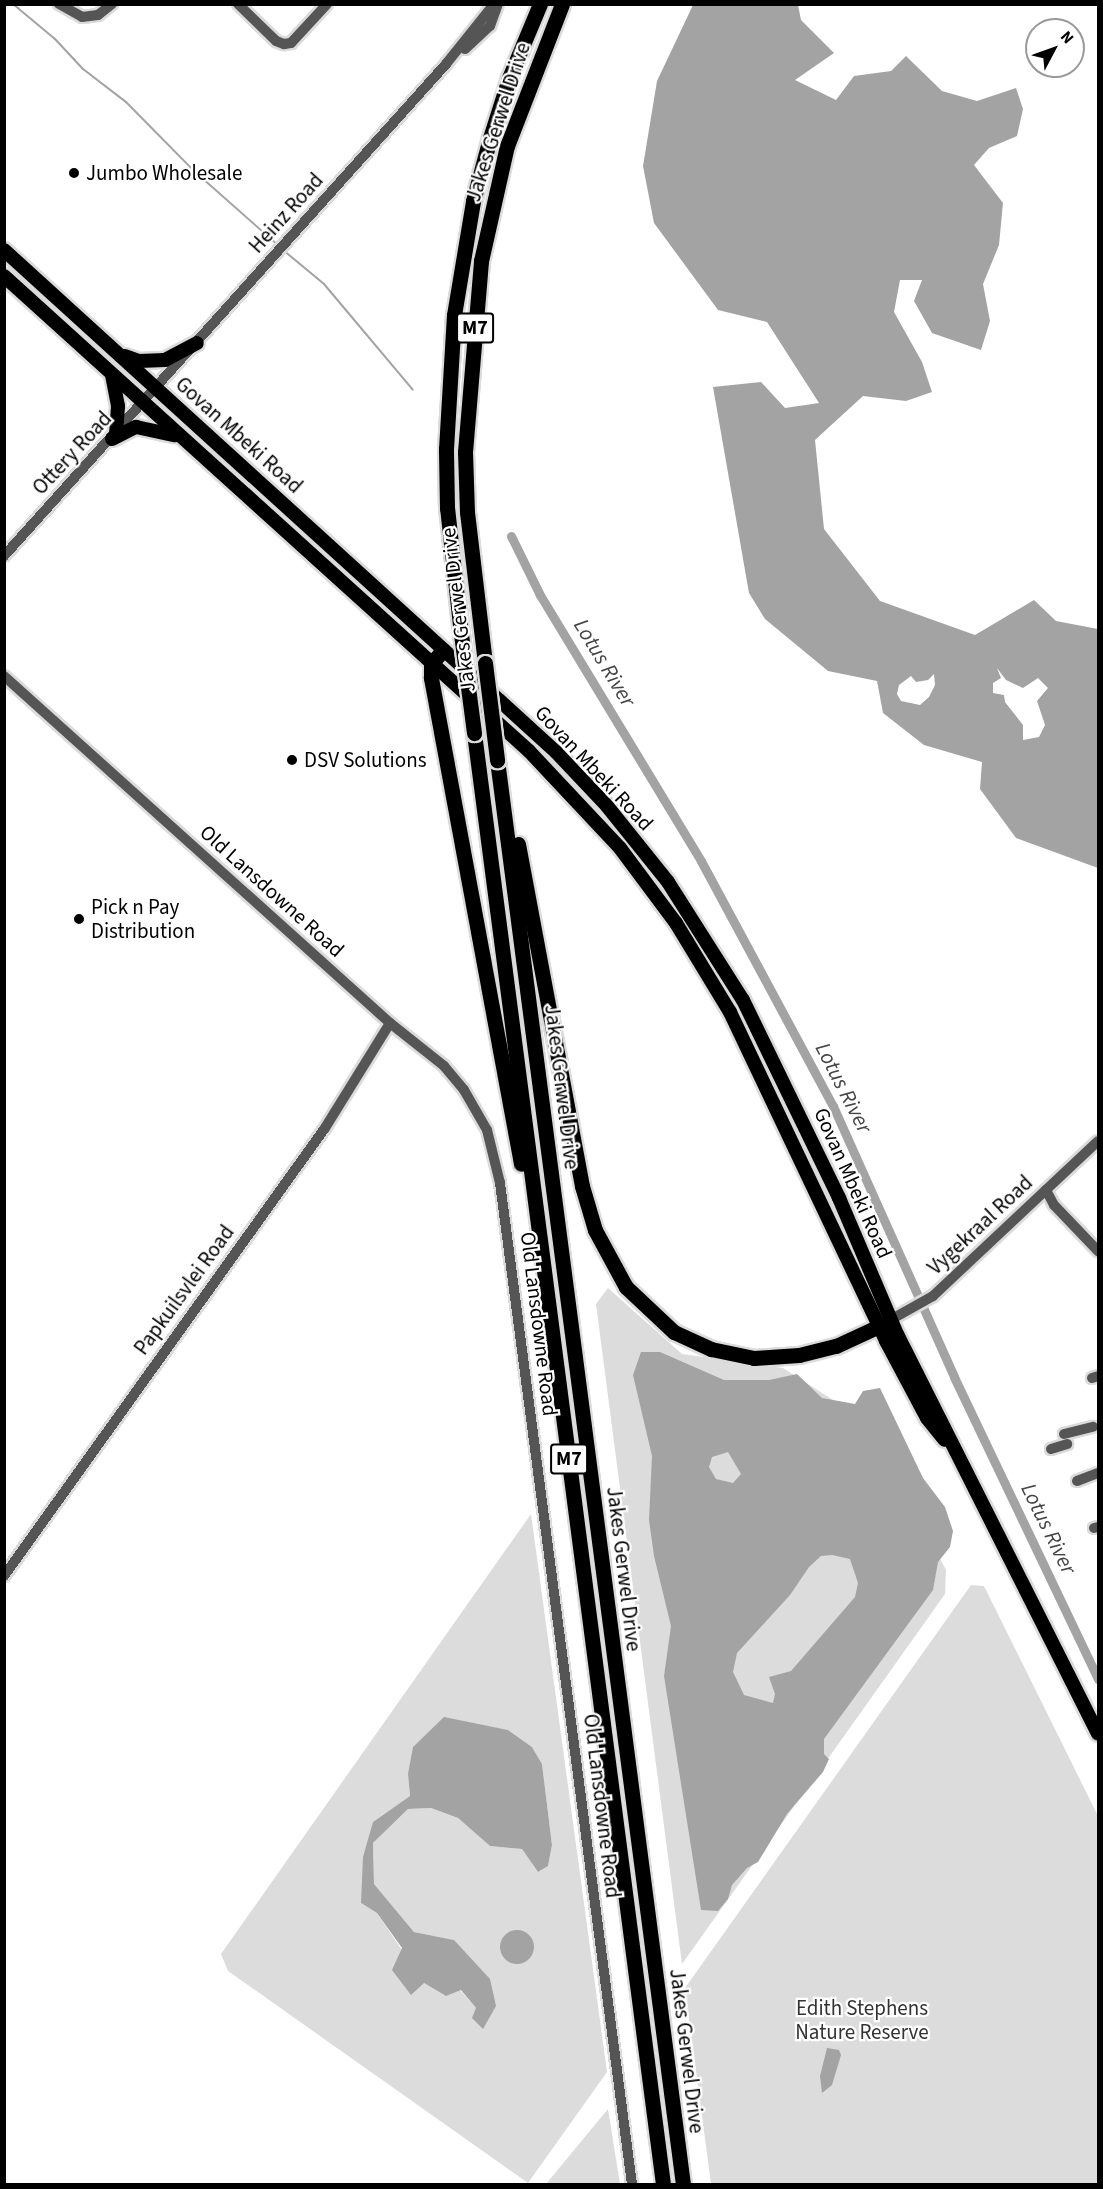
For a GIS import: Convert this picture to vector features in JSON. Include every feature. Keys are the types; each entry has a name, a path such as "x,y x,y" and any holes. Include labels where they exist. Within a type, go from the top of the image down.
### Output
{"highway":[{"name":"Jakes Gerwel Drive","path":"540,4 509,78 473,201 454,315 446,449 447,508 461,634 663,2184"},
{"name":"Jakes Gerwel Drive","path":"562,4 507,146 481,261 465,452 468,524 683,2184"},
{"path":"443,650 431,664 481,964 547,1291"},
{"path":"498,765 515,828 582,1186 595,1230 626,1287 674,1332 711,1349 754,1358 799,1354 836,1346 885,1323"}],"main road":[{"name":"Govan Mbeki Road","path":"4,250 574,770 633,838 694,920 730,977 774,1062 927,1418 961,1460 1098,1733"},
{"name":"Govan Mbeki Road","path":"4,276 560,780 620,848 676,923 735,1022 885,1323"},
{"path":"118,352 139,361 156,361 174,357 197,343"},
{"path":"112,375 118,406 114,437 143,427 179,436"}],"street":[{"path":"59,4 70,14 88,17 112,4"},
{"path":"237,4 276,41 284,44 291,42 327,4"},
{"path":"481,20 485,4"},
{"name":"Heinz Road","path":"158,389 268,261 446,64 496,4"},
{"name":"Heinz Road","path":"446,64 490,26 496,4"},
{"name":"Ottery Road","path":"4,556 158,389"},
{"name":"Old Lansdowne Road","path":"4,676 390,1023 444,1066 464,1090 487,1130 497,1162 632,2184"},
{"name":"Papkuilsvlei Road","path":"4,1576 325,1128 390,1023"},
{"name":"Vygekraal Road","path":"885,1323 921,1304 1098,1141"},
{"path":"1046,1190 1054,1205 1098,1251"},
{"path":"1052,1449 1066,1439 1093,1427"},
{"path":"1077,1481 1098,1473"}],"green space":[{"path":"608,1288 682,1354 783,1368 869,1423 946,1570 945,1594 682,1964 596,1304"},
{"path":"531,1514 607,2072 528,2183 228,1971 221,1954","holes":["468,1723 508,1730 532,1747 542,1764 552,1845 548,1866 538,1872 522,1849 490,1846 458,1818 431,1808 408,1809 373,1843 374,1884 414,1932 454,1940 483,2029 476,2008 460,1990 446,1996 424,1983 377,1913 361,1903 373,1822 410,1796 408,1774"]},
{"name":"Edith Stephens Nature Reserve","path":"971,1585 984,1586 1098,1816 1098,2184 711,2184 685,1988"},
{"path":"608,2109 620,2184 546,2184"}],"shaded area":[{"path":"693,5 798,5 801,20 834,53 795,80 836,100 854,76 891,71 906,56 942,91 977,101 1016,88 1023,109 1017,136 989,148 974,165 1003,203 999,245 983,284 990,321 981,350 932,333 914,301 922,280 900,280 894,312 922,362 932,392 906,401 863,396 815,440 824,529 880,601 975,635 1034,600 1056,621 1098,629 1098,868 1016,838 980,789 982,762 924,745 883,713 877,681 828,671 765,619 749,593 713,387 761,382 785,408 819,403 767,322 718,310 654,223 643,166 657,81","holes":["997,668 1006,680 1023,688 1038,678 1048,688 1037,701 1045,725 1039,737 1023,740 1023,725 1005,702 1004,695 993,693 993,683 1001,678","934,674 935,685 929,697 920,705 901,701 897,694 899,685 911,676 916,682 928,680"]},
{"path":"641,1352 660,1352 724,1380 769,1380 797,1374 822,1398 855,1404 863,1391 880,1388 923,1478 945,1507 953,1531 950,1547 938,1562 933,1590 824,1739 824,1754 829,1759 823,1772 787,1814 758,1862 747,1868 732,1885 728,1899 718,1911 701,1910 664,1676 671,1626 654,1556 649,1520 652,1456 633,1375","holes":["728,1452 741,1474 733,1483 716,1479 709,1467 712,1457","832,1555 850,1559 858,1583 855,1597 791,1671 769,1677 775,1694 773,1703 744,1695 733,1672 737,1653 790,1595 809,1567 821,1556"]},
{"path":"444,1717 508,1730 532,1747 542,1764 552,1845 548,1866 538,1872 522,1849 490,1846 458,1818 431,1808 408,1809 373,1843 374,1884 414,1932 454,1940 490,1979 496,2006 483,2029 472,2018 476,2008 461,1990 446,1996 424,1983 411,1995 392,1970 402,1948 377,1913 361,1903 363,1857 373,1822 410,1796 408,1774 413,1747"},
{"path":"517,1930 529,1935 534,1947 529,1959 517,1964 505,1959 500,1947 505,1935"},
{"path":"827,2048 839,2050 841,2055 832,2085 822,2093 820,2076"}],"waterway":[{"path":"13,4 55,39 83,69 126,102 193,170 279,246"},
{"path":"283,250 324,284 413,390"},
{"name":"Lotus River","path":"511,536 540,595 701,861 833,1106 954,1377 1098,1679"}],"place":[{"name":"Jumbo Wholesale","path":"74,173"},
{"name":"DSV Solutions","path":"292,760"},
{"name":"Pick n Pay Distribution","path":"79,919"}]}
